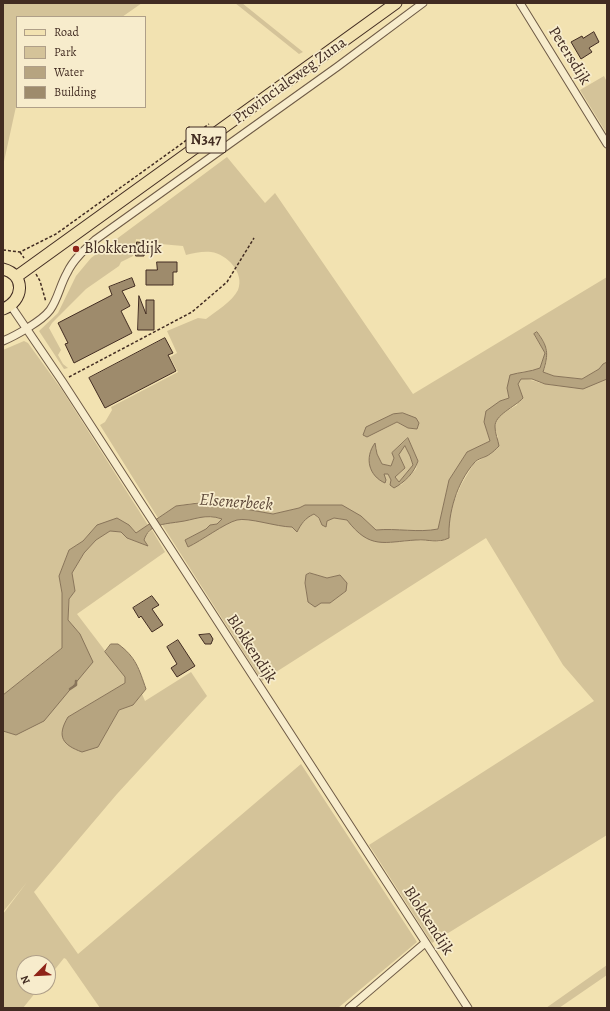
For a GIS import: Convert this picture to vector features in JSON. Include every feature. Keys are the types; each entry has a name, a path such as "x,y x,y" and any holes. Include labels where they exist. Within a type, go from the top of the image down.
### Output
{"main road":[{"name":"Provincialeweg Zuna","path":"16,277 396,3"},
{"path":"3,269 9,271 16,277 20,286 19,294 7,307"}],"street":[{"name":"Provincialeweg Zuna","path":"3,341 26,328 49,312 57,299 66,273 76,259 95,240 337,67 423,3"},
{"name":"Petersdijk","path":"520,3 607,144"},
{"name":"Blokkendijk","path":"7,307 26,328 62,381 151,521 468,1008"},
{"path":"349,1008 425,943"}],"path":[{"name":"Provincialeweg Zuna","path":"20,252 56,234 209,124"},
{"path":"62,381 192,312 227,282 254,238"},
{"path":"3,250 20,252 40,281 49,312"}],"green space":[{"path":"3,3 142,3 123,16 16,16 16,107 3,166"},
{"path":"235,3 242,3 303,52 299,54"},
{"path":"604,76 607,82 607,134 580,90"},
{"path":"227,157 265,203 275,193 413,394 607,277 607,362 599,369 582,379 554,376 543,372 547,361 547,350 544,341 537,332 534,335 545,353 540,368 533,371 520,372 507,388 509,398 500,401 484,422 490,441 467,452 449,480 438,529 423,531 376,530 361,516 305,505 299,508 273,514 199,502 176,506 158,518 100,425 105,422 112,410 111,407 178,372 170,357 177,353 167,331 198,318 206,319 228,302 235,294 240,284 239,277 233,265 223,256 211,252 186,255 183,246 149,243 149,240 136,239 133,256 121,262 119,266 86,289 52,323 49,328 61,350 58,355 63,364 68,368 64,369 39,331 58,313 76,276 91,258","holes":["403,413 419,423 417,429 408,428 397,422 383,429","408,438 418,461 416,469 401,485 391,480 388,474 383,474 373,446 377,448 377,454 382,464 391,466 397,448"]},
{"path":"24,341 28,343 62,390 148,525 136,533 129,525 97,525 83,541 69,550 59,576 62,593 62,648 3,695 3,350"},
{"path":"521,379 525,379 551,385 568,386 594,383 607,379 607,835 432,943 369,845 594,701 563,665 486,538 262,681 161,523 199,517 214,517 222,519 217,524 210,525 206,529 185,540 188,547 237,520 242,519 292,527 297,532 304,521 314,514 326,526 327,521 334,518 347,520 359,533 388,543 417,540 439,542 449,538 448,522 456,491 455,499 461,485 474,463 491,454 498,437 494,426 498,416 517,405 520,392 518,383","holes":["310,573 327,578 340,575 346,591 330,603 308,602 305,583"]},
{"path":"405,446 413,465 399,482 395,477 405,468 399,455"},
{"path":"152,530 165,552 77,614 125,677 125,683 68,717 98,747 119,710 133,705 142,694 145,701 191,672 207,696 117,794 34,892 78,954 301,764 417,942 338,1008 100,1008 66,959 64,958 56,968 56,955 16,955 16,995 34,995 23,1008 3,1008 3,914 27,882 3,912 3,731 16,735 80,634 68,620 69,599 75,591 72,573 84,553 96,540 110,531 121,532 127,538 148,546 144,540 145,536"},
{"path":"607,965 607,975 559,1008 546,1008"}],"water":[{"path":"537,332 545,346 547,355 543,372 554,376 582,379 599,369 607,362 607,379 583,389 545,384 532,379 521,379 518,384 523,398 501,415 496,423 495,429 499,446 490,454 474,463 458,489 450,518 449,538 437,541 421,540 378,542 363,536 355,530 347,520 334,518 327,521 326,527 322,525 319,518 314,514 308,517 297,532 292,527 242,519 237,520 188,547 185,540 206,529 210,525 217,524 222,519 216,517 205,517 163,524 154,528 146,535 144,540 148,546 127,538 121,532 110,531 96,540 84,553 72,573 75,591 69,599 68,620 80,634 93,662 44,721 16,735 3,731 3,695 62,648 62,593 59,576 69,550 83,541 97,525 117,518 129,525 136,533 176,506 206,502 273,514 299,508 305,505 342,505 361,516 376,530 423,531 438,529 449,480 467,452 490,441 484,422 486,411 500,401 509,398 507,388 510,375 540,368 545,353 534,334"},
{"path":"403,413 416,418 419,423 417,429 408,428 397,422 367,437 363,435 366,427 393,414"},
{"path":"408,438 418,461 409,477 394,488 390,485 391,480 388,474 384,474 386,480 385,483 375,476 369,460 375,443 377,454 382,464 391,466 394,458 392,453","holes":["405,446 413,465 399,482 395,477 405,468 399,455"]},
{"path":"310,573 327,578 340,575 347,583 346,591 330,603 321,603 315,607 308,602 305,583 306,575"},
{"path":"111,644 118,644 133,659 139,669 146,689 133,705 119,710 98,747 82,752 66,743 63,739 62,730 68,717 125,683 125,677 105,652"}],"building":[{"path":"594,32 599,42 589,48 592,52 581,59 571,42"},
{"path":"137,242 145,243 144,256 136,256"},
{"path":"157,262 177,262 177,272 173,272 173,285 146,285 146,270 157,270"},
{"path":"132,278 135,286 122,291 130,306 121,311 132,333 74,363 65,344 68,343 58,323 112,295 109,287"},
{"path":"139,296 146,314 146,300 154,300 154,330 138,330"},
{"path":"165,338 173,353 168,355 176,371 105,408 89,378"},
{"path":"152,596 159,605 152,609 163,625 152,632 141,616 139,618 133,608"},
{"path":"210,634 213,639 211,644 205,644 199,635"},
{"path":"178,640 195,666 177,677 171,668 177,664 167,647"}],"waterway":[{"name":"Elsenerbeek","path":"70,689 76,685 76,681"}],"place":[{"name":"Blokkendijk","path":"76,249"}]}
